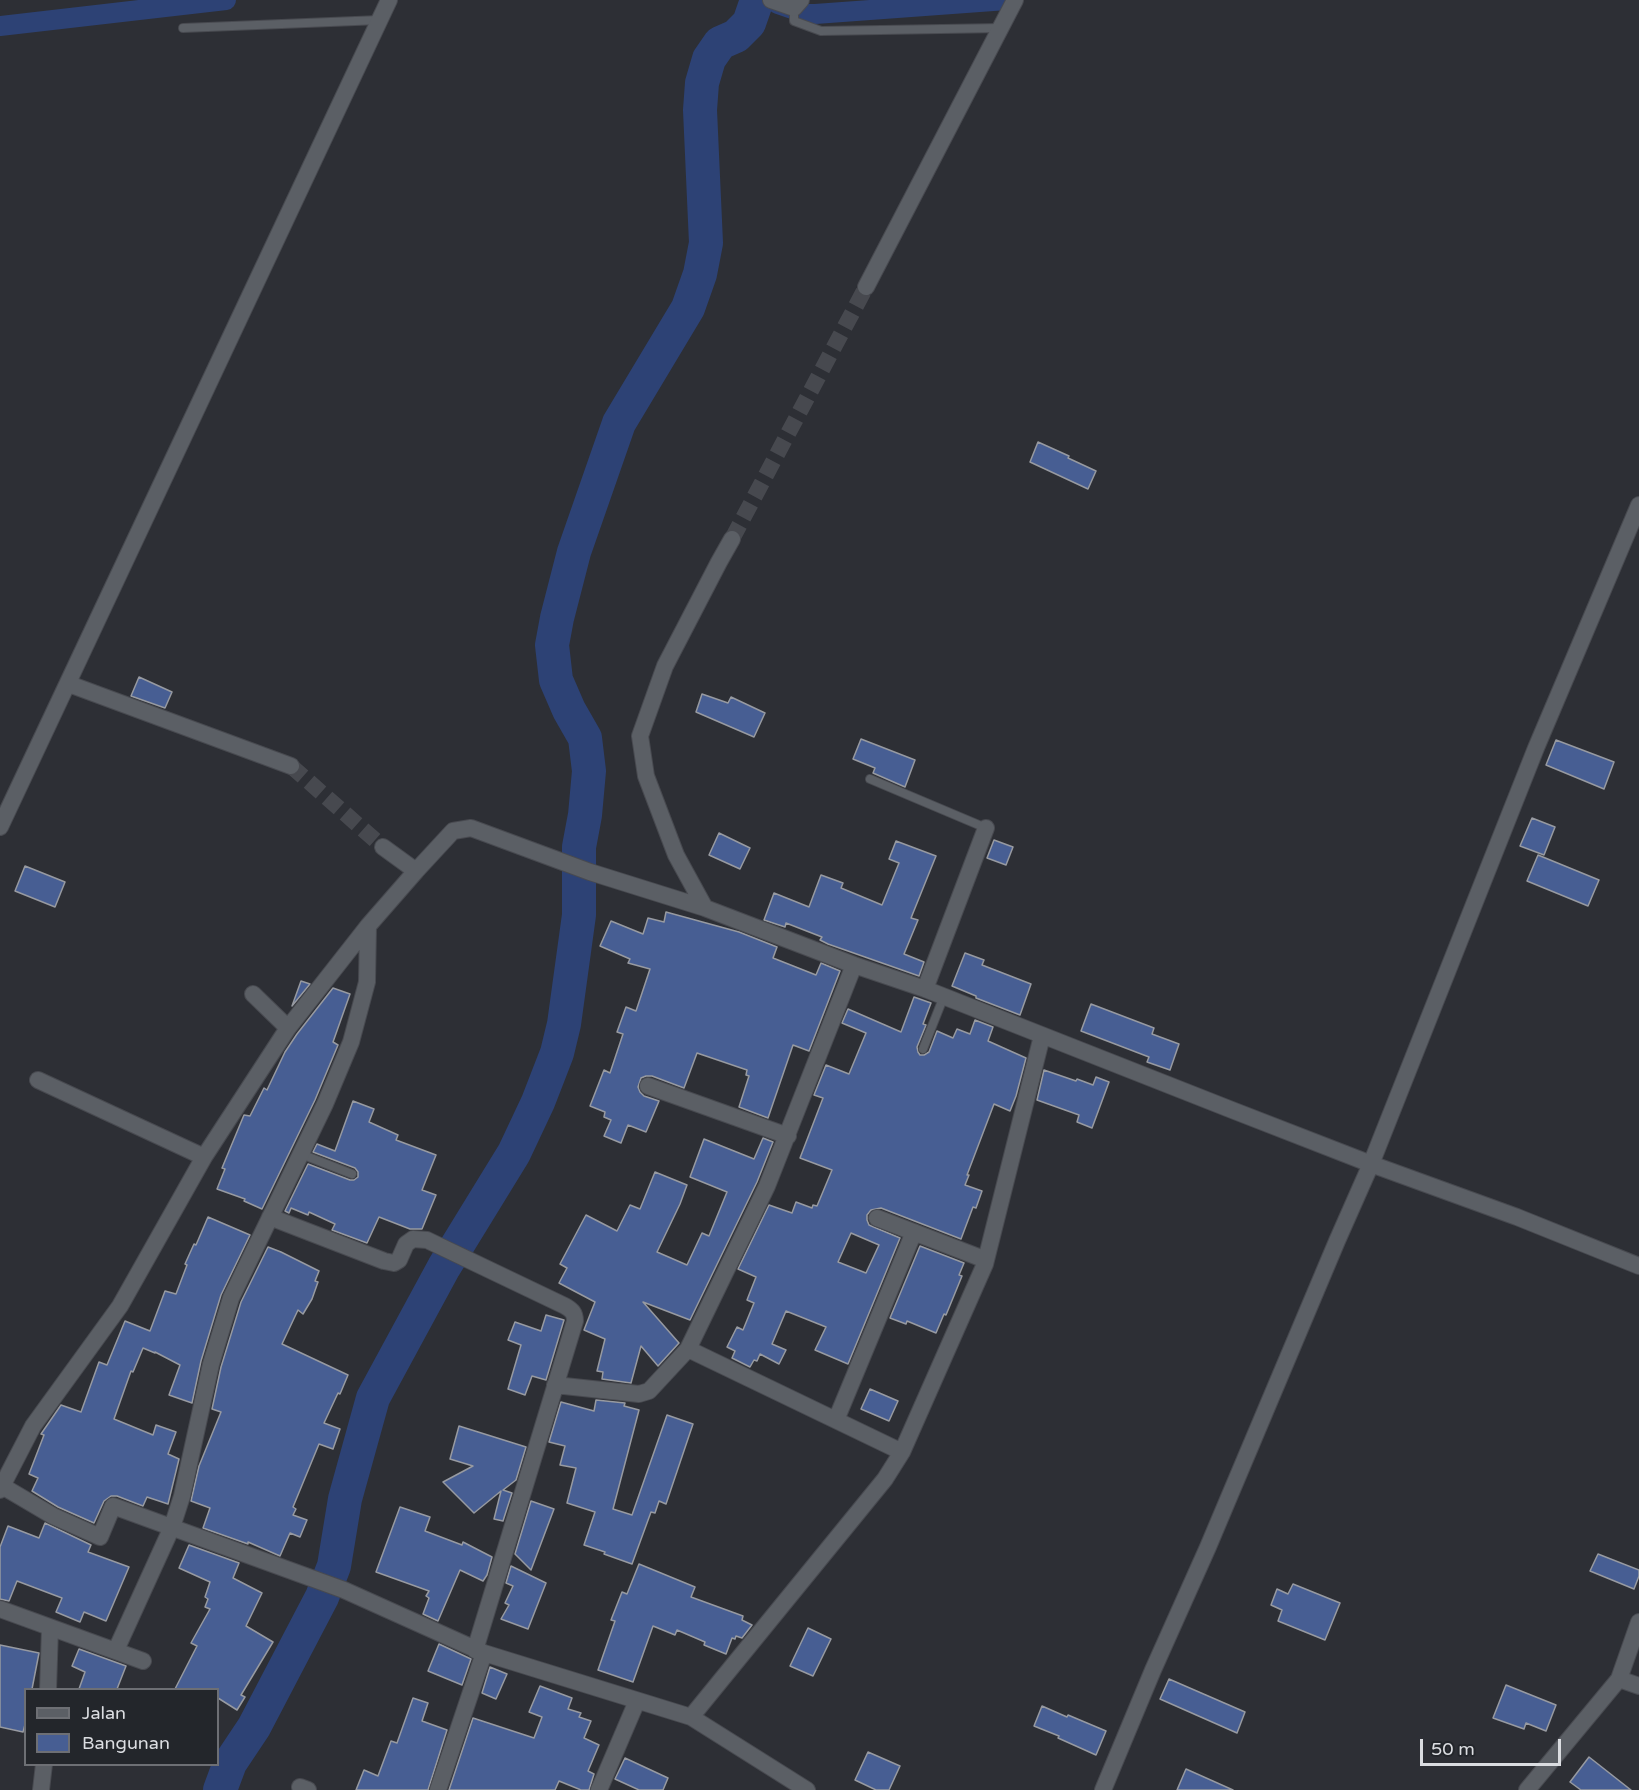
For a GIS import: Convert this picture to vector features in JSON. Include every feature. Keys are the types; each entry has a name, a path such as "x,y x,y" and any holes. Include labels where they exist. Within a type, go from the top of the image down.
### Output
{"street":[{"path":"771,0 796,10"},
{"path":"866,288 1013,6"},
{"path":"0,827 384,11"},
{"path":"1103,1790 1371,1164 1536,748 1639,505"},
{"path":"705,908 676,855 653,795 646,776 640,736 665,666 732,539"},
{"path":"69,684 291,766"},
{"path":"807,1790 691,1717 480,1652 344,1590 114,1506 100,1537 53,1516 1,1488 33,1426 120,1306 204,1157 288,1028 368,926 453,831 471,828 591,872 705,908 854,965 944,996 1371,1164 1517,1217 1639,1266"},
{"path":"925,989 986,828"},
{"path":"383,847 416,871"},
{"path":"116,1650 172,1527 182,1496 211,1364 231,1298 326,1104 351,1042 367,982 368,926"},
{"path":"555,1385 639,1394 649,1391 688,1349 767,1186 854,965"},
{"path":"253,994 288,1028"},
{"path":"691,1717 885,1479 902,1452 986,1260 1042,1036"},
{"path":"38,1080 204,1157"},
{"path":"648,1086 788,1136"},
{"path":"270,1217 394,1263 399,1260 406,1244 413,1239 427,1240 573,1311 575,1316 480,1652 438,1790"},
{"path":"877,1218 986,1260"},
{"path":"836,1420 914,1232"},
{"path":"688,1349 902,1452"},
{"path":"0,1609 143,1661"},
{"path":"1527,1790 1619,1679 1639,1622"},
{"path":"48,1688 50,1628"},
{"path":"1619,1679 1639,1686"},
{"path":"599,1790 637,1701"},
{"path":"41,1790 44,1766"}],"lane":[{"path":"796,10 806,27 821,31 1002,27"},
{"path":"183,28 384,11"},
{"path":"870,778 986,828"},
{"path":"923,1049 944,996"},
{"path":"301,1154 352,1174"}],"building":[{"path":"1038,442 1096,471 1088,489 1030,462"},
{"path":"139,677 172,692 165,708 131,696"},
{"path":"702,694 728,703 731,697 765,713 754,737 696,712"},
{"path":"861,739 915,760 905,787 873,773 875,768 853,759"},
{"path":"1556,740 1614,762 1604,789 1546,765"},
{"path":"1532,818 1555,827 1544,855 1520,846"},
{"path":"719,833 750,848 740,869 709,855"},
{"path":"994,840 1013,847 1006,865 987,858"},
{"path":"896,841 936,856 911,918 918,920 904,954 924,962 919,976 828,944 820,940 822,937 786,923 785,927 764,920 774,893 809,907 821,875 843,883 841,888 882,905 899,863 889,859"},
{"path":"1538,855 1599,880 1588,906 1527,881"},
{"path":"25,866 65,882 55,907 15,891"},
{"path":"666,912 739,932 777,947 773,958 816,975 821,963 840,971 809,1051 793,1045 768,1118 739,1107 749,1076 746,1075 747,1070 697,1053 684,1088 652,1076 641,1078 638,1087 640,1092 644,1096 659,1101 646,1132 628,1125 621,1143 604,1136 611,1120 604,1117 605,1112 590,1106 604,1070 610,1073 623,1034 617,1032 626,1007 636,1011 650,969 628,963 630,959 600,946 611,921 643,934 648,918 664,922"},
{"path":"965,953 984,960 982,965 1031,984 1020,1015 952,986"},
{"path":"301,981 310,984 292,1006"},
{"path":"333,988 350,994 333,1042 338,1045 315,1100 262,1209 244,1201 245,1199 217,1189 225,1169 222,1168 244,1115 250,1116 264,1088 267,1090 285,1052"},
{"path":"914,997 931,1003 923,1024 926,1025 917,1047 920,1055 929,1052 937,1031 953,1038 957,1029 970,1034 975,1020 993,1027 988,1041 1026,1058 1010,1111 994,1104 967,1175 969,1175 965,1185 982,1191 976,1208 973,1207 961,1239 881,1208 871,1210 867,1215 869,1225 900,1238 848,1364 815,1350 826,1327 786,1311 772,1344 786,1350 779,1364 760,1354 757,1361 754,1360 750,1367 732,1358 735,1351 727,1347 737,1327 743,1330 754,1303 747,1300 756,1277 738,1269 769,1205 792,1213 796,1202 812,1208 813,1205 817,1206 832,1170 800,1158 823,1098 814,1095 826,1065 849,1074 866,1033 842,1023 848,1009 901,1032","holes":["851,1233 879,1245 866,1273 838,1262"]},
{"path":"1091,1004 1154,1028 1152,1034 1179,1044 1170,1070 1147,1062 1149,1057 1081,1031"},
{"path":"1044,1070 1093,1085 1096,1077 1109,1082 1092,1128 1077,1122 1079,1115 1037,1100"},
{"path":"353,1101 374,1109 369,1122 398,1135 396,1140 436,1155 422,1190 436,1195 422,1229 410,1229 379,1217 367,1243 332,1230 335,1224 309,1212 308,1215 291,1208 289,1213 285,1211 308,1164 350,1180 358,1177 355,1168 313,1152 317,1144 335,1151"},
{"path":"763,1138 773,1142 757,1182 690,1320 643,1302 679,1343 658,1366 641,1346 631,1383 602,1379 603,1372 597,1371 605,1339 584,1330 595,1302 559,1283 567,1268 560,1264 586,1215 617,1231 630,1205 640,1209 655,1172 687,1185 657,1252 687,1265 702,1233 709,1236 727,1192 690,1177 704,1139 754,1159"},
{"path":"208,1217 250,1235 221,1295 201,1361 192,1403 169,1395 180,1365 143,1348 133,1372 131,1371 114,1419 153,1435 156,1425 176,1432 168,1454 179,1459 168,1504 147,1497 143,1506 111,1496 104,1501 94,1523 58,1507 32,1491 38,1478 29,1474 44,1435 41,1434 61,1405 81,1412 99,1362 107,1365 125,1321 150,1331 165,1291 176,1294 187,1265 185,1264"},
{"path":"920,1246 964,1263 959,1275 962,1276 936,1333 907,1321 906,1324 890,1318"},
{"path":"268,1247 319,1271 312,1299 303,1314 298,1310 282,1344 348,1375 324,1423 340,1429 333,1449 319,1444 293,1507 296,1509 293,1515 307,1520 300,1537 290,1533 280,1556 248,1542 248,1544 203,1528 210,1508 191,1501 199,1466 221,1412 212,1409 221,1367 241,1302"},
{"path":"546,1315 564,1320 546,1380 532,1376 525,1395 508,1389 521,1345 508,1340 515,1322 541,1331"},
{"path":"870,1389 898,1401 889,1421 861,1409"},
{"path":"596,1400 625,1403 624,1406 639,1410 613,1509 632,1515 667,1415 693,1424 666,1504 659,1501 655,1513 651,1512 632,1564 584,1545 595,1512 567,1503 576,1468 560,1465 565,1446 549,1442 561,1402 594,1411"},
{"path":"459,1426 526,1447 516,1480 503,1490 512,1493 503,1521 494,1519 501,1491 474,1513 443,1482 473,1466 450,1459"},
{"path":"531,1501 554,1509 531,1570 515,1554"},
{"path":"400,1507 430,1517 425,1531 462,1545 463,1542 492,1557 483,1581 460,1570 438,1621 423,1614 429,1591 376,1572"},
{"path":"45,1523 91,1545 88,1552 129,1567 106,1621 84,1612 80,1622 56,1612 62,1598 17,1581 9,1601 0,1599 0,1547 8,1526 39,1538"},
{"path":"189,1545 239,1563 233,1578 262,1593 246,1626 273,1642 241,1695 245,1697 237,1710 219,1699 219,1688 176,1688 197,1646 191,1643 210,1609 205,1607 208,1599 205,1597 210,1582 179,1568"},
{"path":"1598,1554 1639,1570 1634,1589 1590,1571"},
{"path":"639,1564 695,1587 691,1597 743,1616 742,1620 752,1625 742,1638 736,1636 735,1639 732,1638 726,1654 677,1630 675,1635 653,1626 633,1682 598,1670 615,1621 611,1620 622,1592 627,1594"},
{"path":"511,1566 546,1583 528,1629 501,1619 509,1605 505,1603 513,1586 506,1583"},
{"path":"1293,1584 1340,1603 1325,1640 1278,1621 1282,1610 1271,1605 1277,1589 1288,1594"},
{"path":"808,1628 831,1639 813,1676 790,1666"},
{"path":"439,1644 471,1659 462,1685 428,1671"},
{"path":"0,1645 39,1653 32,1688 24,1688 23,1732 0,1727"},
{"path":"79,1649 126,1666 117,1688 79,1688 85,1672 72,1666"},
{"path":"490,1667 507,1674 496,1699 482,1693"},
{"path":"1169,1679 1245,1712 1237,1733 1160,1699"},
{"path":"1506,1685 1556,1705 1546,1731 1526,1723 1524,1729 1493,1718"},
{"path":"540,1686 572,1698 568,1709 581,1713 579,1717 591,1721 584,1738 599,1745 588,1771 594,1774 589,1790 581,1790 559,1781 555,1790 449,1790 473,1718 534,1738 542,1717 529,1712"},
{"path":"413,1698 428,1703 422,1721 447,1730 428,1790 356,1790 364,1770 378,1776 391,1741 397,1743"},
{"path":"1042,1706 1106,1731 1096,1755 1034,1726"},
{"path":"868,1752 900,1766 889,1790 876,1790 855,1780"},
{"path":"1589,1757 1631,1790 1581,1790 1570,1782"},
{"path":"625,1758 668,1778 663,1790 639,1790 615,1779"},
{"path":"1186,1769 1233,1790 1177,1790"}],"waterway":[{"path":"0,26 226,0"},
{"path":"220,1790 230,1763 254,1727 322,1597 334,1566 345,1499 373,1398 444,1267 514,1153 538,1102 557,1053 564,1024 579,915 579,847 589,771 585,738 556,680 552,645 557,618 574,552 619,423 688,308 700,274 706,243 700,110 702,83 709,59 720,43 736,36 749,23 757,0"},
{"path":"778,4 807,14 815,14 1007,0"}],"tunnel":[{"path":"732,539 866,287"},
{"path":"291,766 383,847"}]}
